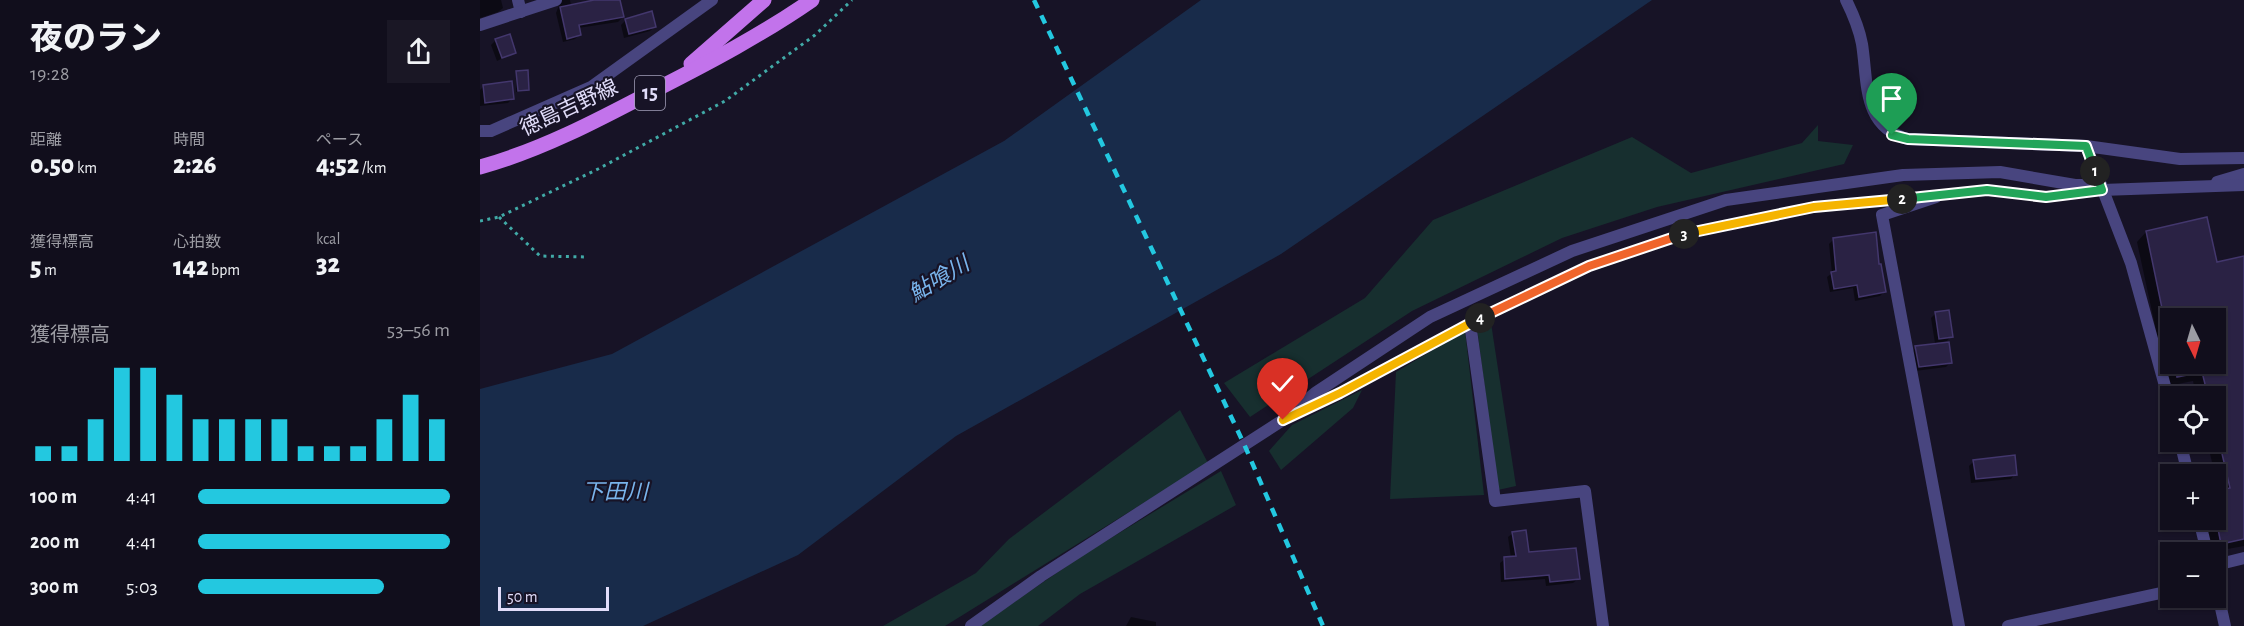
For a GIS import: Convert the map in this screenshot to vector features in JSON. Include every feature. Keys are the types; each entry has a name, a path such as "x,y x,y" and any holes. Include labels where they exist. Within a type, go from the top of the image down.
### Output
{"main road":[{"name":"徳島吉野線","path":"673,81 764,0"},
{"name":"徳島吉野線","path":"480,167 554,140 673,81 774,26 812,0"}],"street":[{"path":"480,24 520,6 556,0"},
{"path":"480,132 491,130 591,87 712,0"},
{"path":"1846,0 1862,41 1869,99 1882,127 1892,135 1908,139 2086,146 2180,159 2244,158"},
{"path":"2086,146 2131,263 2165,386"},
{"path":"972,626 1041,576 1283,420 1315,393 1430,317 1572,251 1726,200 1903,175 2000,172 2102,187 2199,188 2244,185"},
{"path":"2199,188 2244,174"},
{"path":"1936,197 1882,215 1959,626"},
{"path":"1470,323 1495,501 1585,491 1604,626"},
{"path":"2226,562 2244,558"},
{"path":"2008,626 2160,593"},
{"path":"2221,608 2225,626"}],"path":[{"path":"480,221 499,217 598,169 725,101 815,35 852,0"},
{"path":"1936,197 1987,190 2046,197 2057,196"},
{"path":"1340,393 1470,323 1589,266 1694,231 1814,207 1881,201"},
{"path":"499,217 540,256 586,257"}],"green space":[{"path":"1818,125 1818,141 1853,145 1844,164 1657,207 1562,238 1412,311 1250,417 1224,383 1365,298 1433,220 1632,137 1691,173 1802,143"},
{"path":"1491,323 1516,486 1498,490 1477,328"},
{"path":"1465,331 1484,495 1390,499 1396,372"},
{"path":"1362,390 1353,408 1281,470 1269,451 1292,425"},
{"path":"1180,410 1208,463 945,626 883,626 976,573 1009,539"},
{"path":"1221,471 1236,505 1080,594 1038,626 979,626 1083,555"}],"water":[{"name":"下田川","path":"1201,0 1652,0 1281,254 956,436 798,555 643,626 480,626 480,389 612,354 1004,141"}],"building":[{"path":"594,0 620,0 624,17 579,25 581,35 567,39 560,7"},
{"path":"652,11 656,27 629,34 625,19"},
{"path":"510,34 516,53 502,58 495,39"},
{"path":"528,70 529,90 518,91 516,71"},
{"path":"512,81 514,99 485,103 483,85"},
{"path":"2207,217 2217,262 2244,256 2244,539 2221,542 2218,530 2226,530 2226,489 2230,488 2222,452 2226,452 2226,386 2206,386 2202,374 2226,374 2226,308 2162,308 2146,231"},
{"path":"1876,232 1879,264 1881,264 1886,292 1859,297 1857,285 1834,289 1831,272 1836,271 1833,238"},
{"path":"1949,310 1953,337 1939,339 1935,312"},
{"path":"1949,342 1952,363 1919,367 1915,346"},
{"path":"2176,374 2192,374 2177,377"},
{"path":"2015,455 2017,475 1976,479 1973,460"},
{"path":"1526,530 1529,552 1576,548 1580,579 1550,582 1549,575 1505,579 1504,557 1516,556 1512,532"}],"railway":[{"path":"1034,0 1244,444 1323,626"}],"route":[{"path":"1283,420 1340,393 1457,329 1589,266 1694,231 1814,207 1987,190 2046,197 2102,190 2086,146 1908,139 1892,135"}],"water label":[{"name":"鮎喰川","path":"939,279"}]}
